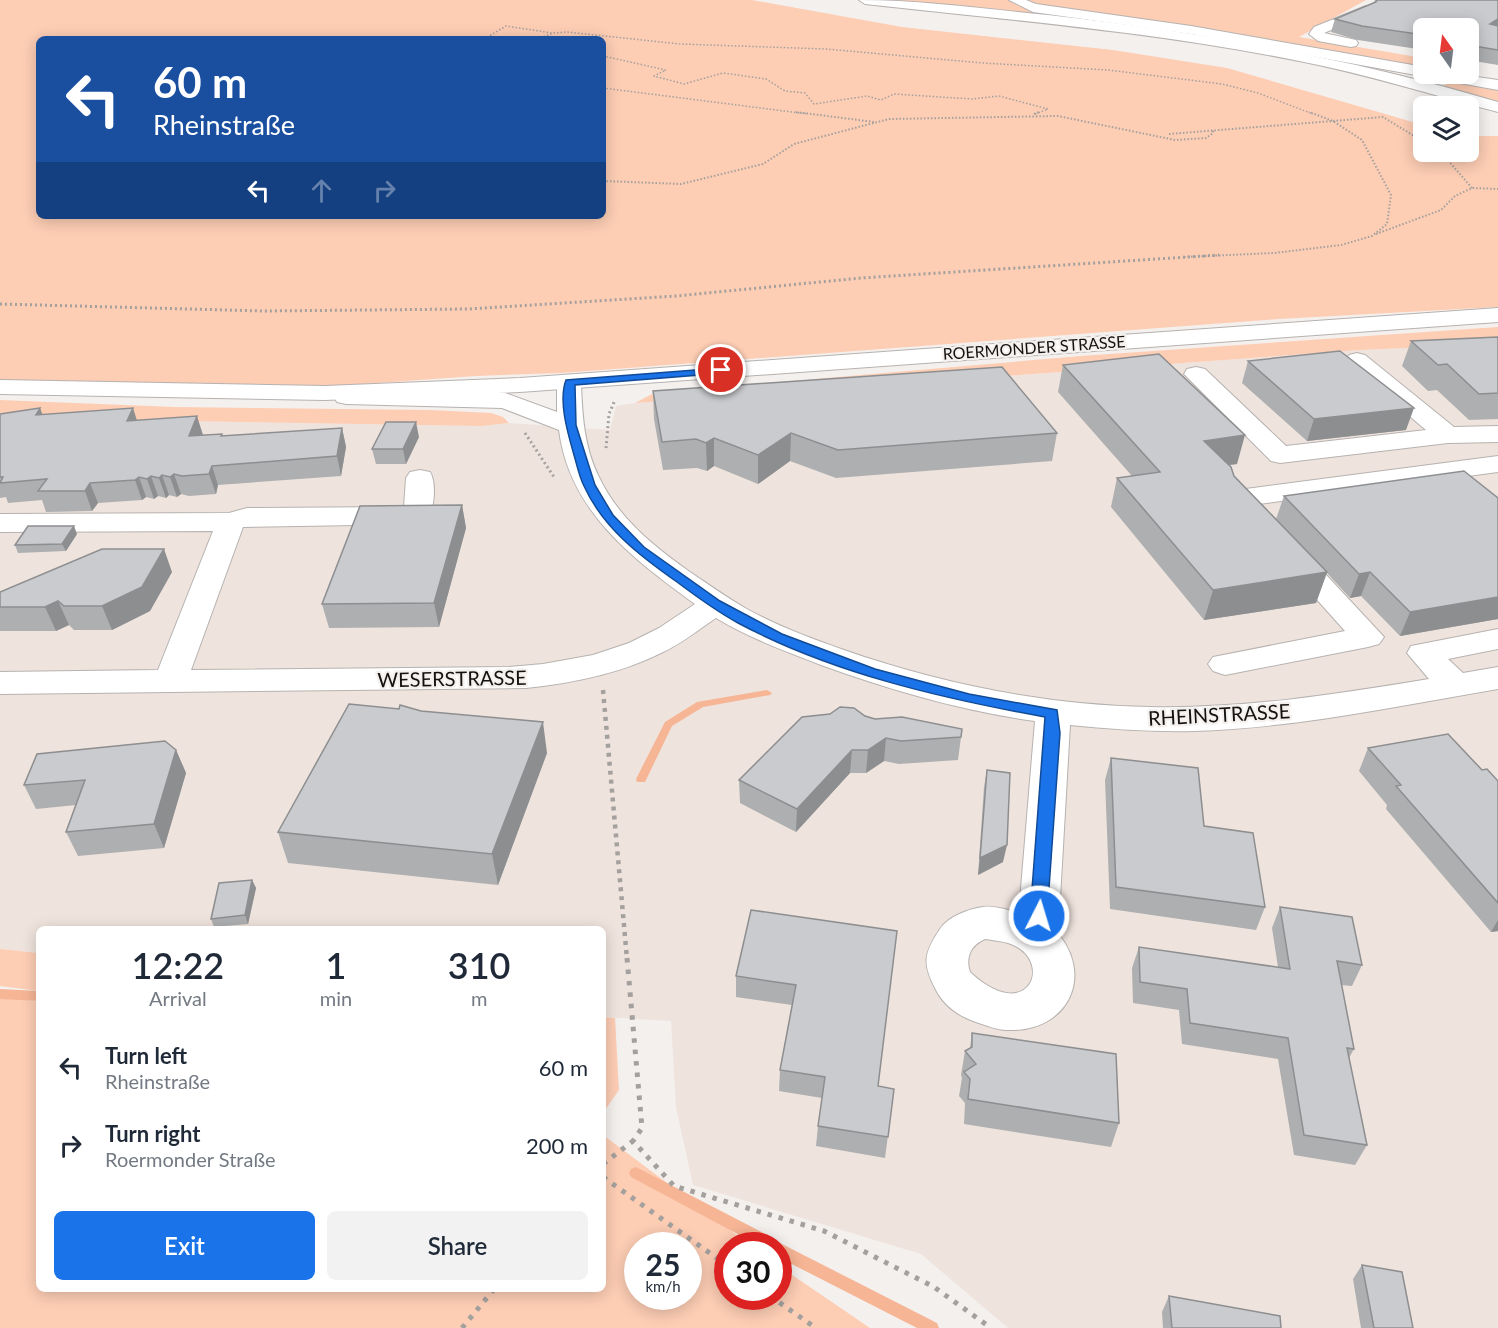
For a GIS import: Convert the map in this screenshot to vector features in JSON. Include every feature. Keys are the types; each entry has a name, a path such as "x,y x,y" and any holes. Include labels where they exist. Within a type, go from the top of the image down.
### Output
{"main road":[{"path":"865,0 1170,35 1272,51 1381,74 1498,107"},
{"path":"1015,0 1033,8 1191,30 1413,70"},
{"path":"1366,10 1328,26 1316,34 1323,38 1367,46"},
{"path":"1479,81 1498,84"},
{"name":"ROERMONDER STRASSE","path":"325,393 569,382 1498,315"},
{"path":"1357,360 1448,435"},
{"path":"1196,374 1280,455 1448,435 1498,434"},
{"name":"RHEINSTRASSE","path":"569,382 570,425 589,485 609,517 639,550 716,604 777,637 870,672 969,699 1052,713 1154,719 1266,715 1498,678"},
{"path":"0,387 325,393 341,397 505,401 570,425"},
{"path":"1287,454 1321,487"},
{"path":"1224,664 1368,636 1238,498 1321,487 1492,470"},
{"path":"0,523 231,522 247,517 417,515 420,478"},
{"path":"171,680 231,522"},
{"name":"WESERSTRASSE","path":"0,683 509,678 553,675 594,666 640,651 673,633 716,604"},
{"path":"1455,685 1423,653 1498,639"},
{"path":"1027,933 1039,916 1053,733 1052,713"}],"path":[{"path":"489,36 506,26 554,33 605,36"},
{"path":"546,36 554,33"},
{"path":"606,36 680,44 862,51 982,63 1147,74 1222,84 1258,93 1333,121 1362,140 1391,195 1387,224 1372,236"},
{"path":"606,57 666,70 654,76 684,84 723,73 766,79 785,91 805,93 814,104 867,96 881,100 894,94 972,99 999,96 1048,109 1032,115"},
{"path":"606,88 875,122"},
{"path":"606,181 681,184 763,164 794,144 889,119 1032,115 1086,120 1175,140 1206,138 1213,133 1213,130"},
{"path":"1169,134 1383,117 1413,135"},
{"path":"1449,162 1472,188"},
{"path":"0,304 264,311 468,309 676,296 861,278 1274,253 1341,245 1441,210 1455,196 1472,188 1498,189"},
{"path":"608,456 606,446 609,414 615,399"},
{"path":"522,429 559,485"},
{"path":"594,666 603,684 642,1128 633,1141 606,1162"},
{"path":"633,1141 674,1186 824,1231 934,1287 991,1328"},
{"path":"606,1180 714,1256"},
{"path":"462,1328 492,1292"},
{"path":"790,1310 816,1328"}],"shaded area":[{"path":"0,0 752,0 902,27 1113,50 1227,68 1413,122 1413,162 1479,162 1479,136 1498,136 1498,307 1279,319 561,373 476,376 308,388 0,382"},
{"path":"889,0 1366,0 1299,37 1413,56 1413,68 1111,25"},
{"path":"1467,84 1498,88 1498,104 1479,96 1442,86"},
{"path":"1498,327 1498,344 1360,350 635,403 652,394 686,390 1081,356"},
{"path":"1498,344 1498,1328 1008,1328 921,1254 693,1185 676,1108 671,1021 606,1017 606,926 36,926 36,953 0,949 0,418 482,426 509,423 610,430 616,406 635,403 1360,350"},
{"path":"0,400 174,407 430,410 491,413 503,417 509,423 482,426 0,418"},
{"path":"0,949 36,953 36,991 0,986"},
{"path":"0,995 36,1001 36,1292 606,1292 606,1137 733,1232 714,1232 714,1310 792,1310 792,1275 870,1328 0,1328"},
{"path":"606,1017 615,1018 619,1090 606,1109"}],"building":[{"path":"1377,0 1498,0 1498,19 1490,24 1498,26 1498,50 1479,47 1479,18 1413,18 1413,33 1362,26 1335,19"},
{"path":"1498,337 1498,393 1479,394 1447,364 1438,365 1411,341"},
{"path":"1340,351 1414,408 1314,419 1248,361"},
{"path":"1159,354 1245,435 1204,441 1231,467 1234,476 1327,572 1213,590 1117,478 1160,472 1063,365"},
{"path":"1002,367 1057,433 838,450 791,433 758,455 714,438 706,443 696,439 662,442 653,391"},
{"path":"40,408 36,415 133,408 127,421 197,416 189,436 342,428 337,456 212,466 209,474 182,476 174,474 170,477 162,475 159,478 151,476 147,479 139,477 135,480 90,483 85,491 38,491 47,479 0,483 3,477 0,477 0,414"},
{"path":"386,422 416,422 403,449 372,449"},
{"path":"1464,471 1498,498 1498,597 1410,612 1370,572 1359,574 1284,496"},
{"path":"462,505 434,603 322,604 360,506"},
{"path":"28,526 74,526 62,544 15,545"},
{"path":"102,549 164,549 142,587 102,606 64,606 58,601 45,607 0,607 0,592"},
{"path":"349,704 399,709 400,705 421,711 543,722 492,854 278,832"},
{"path":"840,707 854,708 865,716 875,719 902,717 962,729 961,737 901,741 886,738 868,750 852,750 797,809 739,780 802,717 830,714"},
{"path":"1448,734 1482,770 1487,769 1498,781 1498,903 1396,786 1401,785 1368,748"},
{"path":"165,741 176,750 154,824 66,832 85,780 24,785 37,754"},
{"path":"1111,758 1198,768 1204,826 1253,833 1265,907 1116,887"},
{"path":"987,770 1010,773 1007,845 980,858"},
{"path":"252,880 245,915 211,919 219,883"},
{"path":"1280,907 1352,917 1362,965 1337,961 1354,1049 1347,1048 1367,1145 1304,1135 1288,1038 1190,1023 1187,989 1140,982 1139,947 1290,969"},
{"path":"751,910 897,931 878,1086 894,1089 888,1137 818,1126 825,1077 780,1070 796,985 736,976"},
{"path":"972,1033 1116,1054 1119,1123 968,1099 970,1079 964,1072 976,1064 965,1051 972,1047"},
{"path":"1362,1265 1402,1272 1413,1328 1374,1328"},
{"path":"1169,1296 1280,1316 1281,1328 1172,1328"}],"waterway":[{"path":"641,779 668,724 700,704 767,693"},
{"path":"0,994 36,996"},
{"path":"636,1173 747,1232"},
{"path":"792,1256 932,1328"}],"route":[{"path":"721,370 569,382 570,425 589,485 609,517 639,550 742,620 777,637 870,672 969,699 1052,713 1053,733 1039,916"}]}
